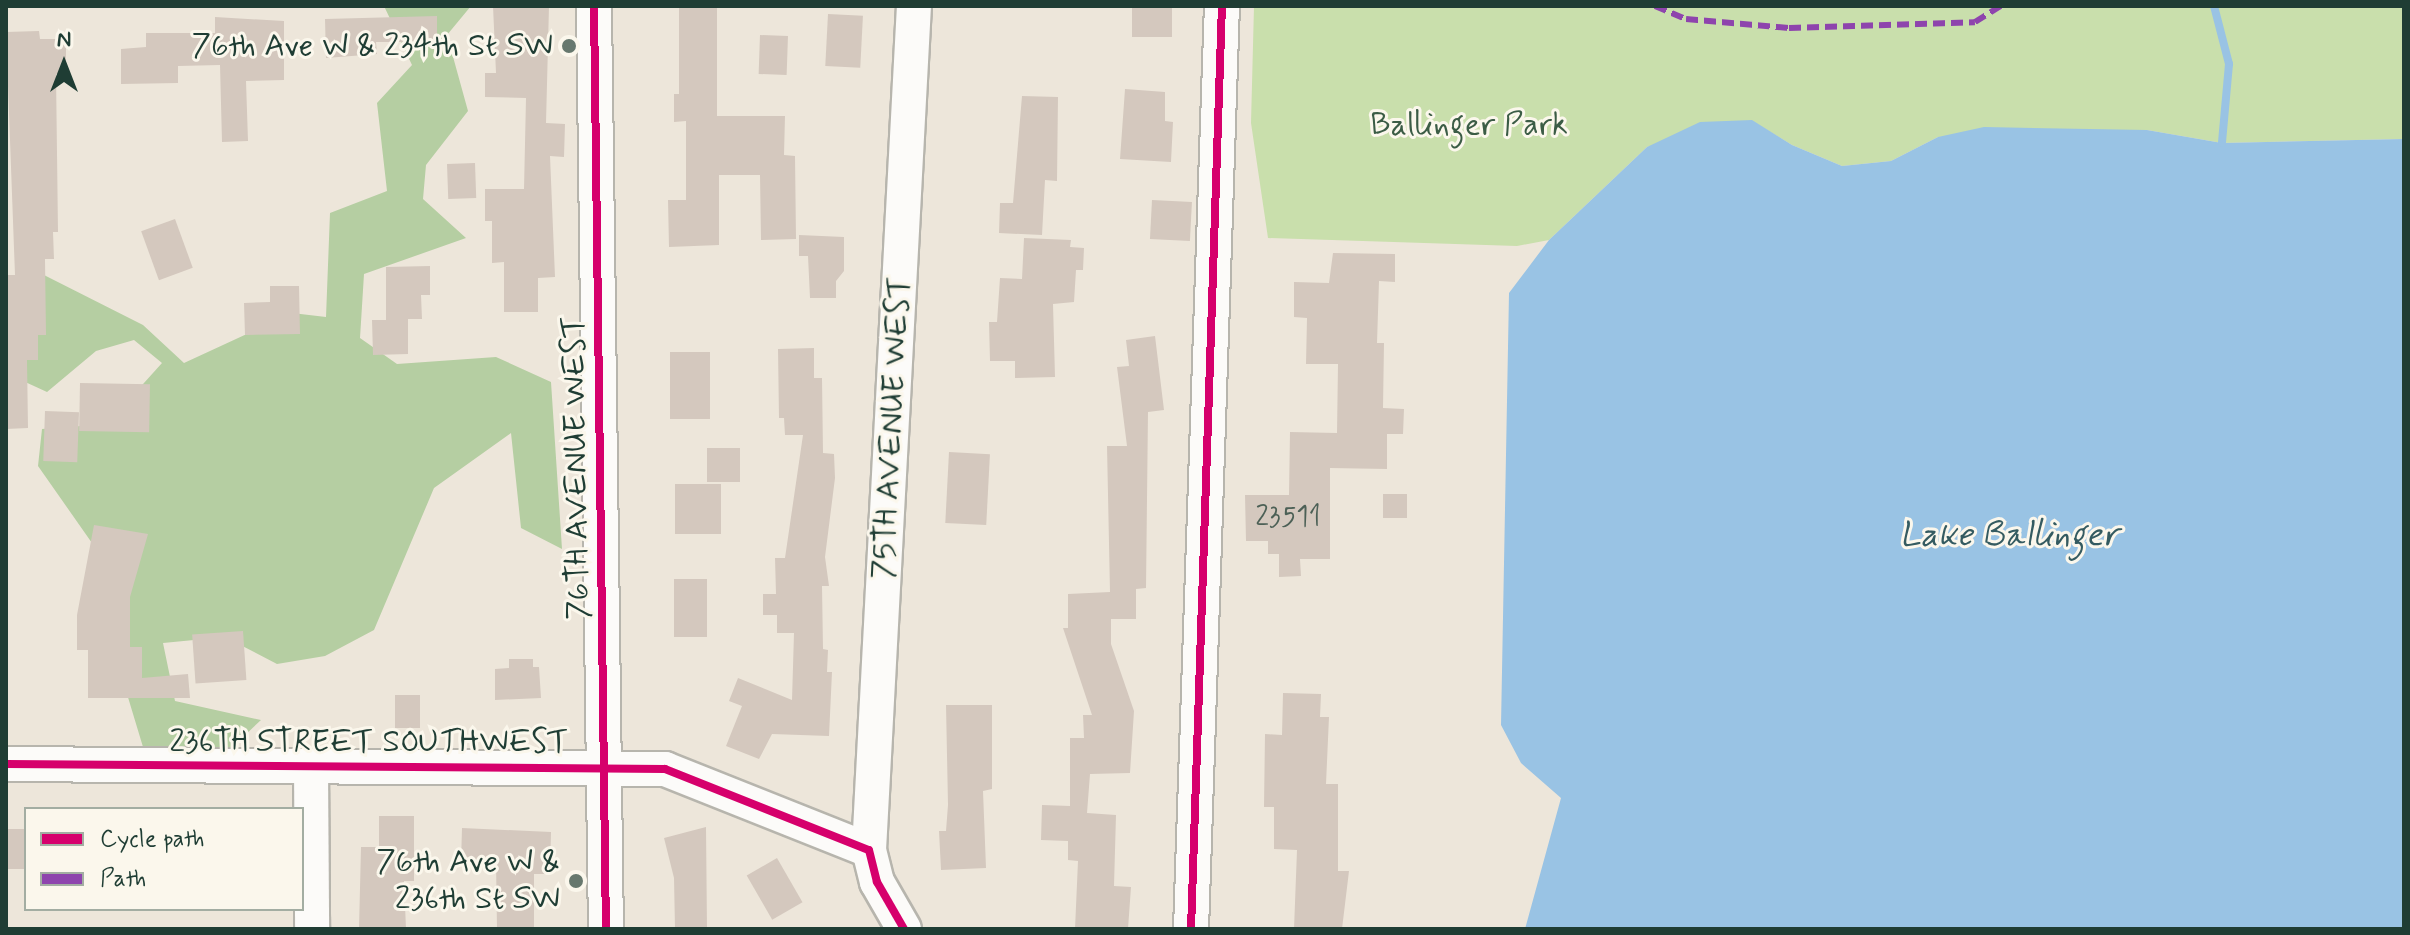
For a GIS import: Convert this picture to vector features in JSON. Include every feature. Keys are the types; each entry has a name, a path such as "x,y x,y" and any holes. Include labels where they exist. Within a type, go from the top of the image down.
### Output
{"street":[{"name":"76TH AVENUE WEST","path":"594,6 606,929"},
{"name":"75TH AVENUE WEST","path":"869,850 914,6"},
{"path":"1191,929 1222,6"},
{"name":"236TH STREET SOUTHWEST","path":"6,764 605,766 665,769 869,850"},
{"path":"311,767 312,929"},
{"path":"869,850 877,882 904,929"}],"green space":[{"path":"384,6 471,6 447,35 468,111 426,165 423,199 466,238 364,274 360,338 397,364 496,357 551,382 562,549 521,528 511,433 434,488 374,630 325,656 277,664 225,637 163,643 175,701 261,720 224,755 143,747 127,694 106,563 38,466 42,429 107,424 162,363 134,340 96,351 47,392 10,375 40,273 143,325 184,363 292,313 326,317 330,213 387,191 377,103 412,65"},
{"name":"Ballinger Park","path":"1254,6 2404,6 2404,139 2222,143 2147,130 1938,137 1891,161 1842,166 1792,145 1752,121 1647,147 1549,240 1517,246 1268,238 1251,123"}],"water":[{"name":"Lake Ballinger","path":"1752,120 1792,145 1842,166 1891,161 1938,137 1984,127 2147,130 2222,143 2404,139 2404,929 1525,929 1561,798 1521,763 1501,725 1509,293 1549,240 1647,147 1700,122"}],"building":[{"path":"493,6 549,6 546,123 565,124 564,157 550,156 555,277 538,278 538,312 504,312 504,262 492,263 492,221 485,221 485,189 524,189 526,98 485,97 485,73 496,73"},
{"path":"679,6 717,6 717,116 785,116 784,155 795,156 796,239 761,240 760,175 719,175 719,245 669,247 668,200 686,200 686,121 674,122 674,94 679,94"},
{"path":"1132,6 1172,6 1172,37 1132,37"},
{"path":"828,14 863,16 860,68 825,66"},
{"path":"437,16 437,42 376,42 377,54 326,58 325,19"},
{"path":"215,17 284,21 284,80 246,81 248,141 222,142 220,65 178,66 178,83 121,84 121,49 146,47 146,33 215,33"},
{"path":"39,31 40,39 66,39 66,74 56,74 58,232 53,232 54,259 45,259 46,335 38,335 38,360 27,360 28,428 6,429 6,275 15,275 6,32"},
{"path":"760,35 788,36 787,75 759,74"},
{"path":"1125,89 1165,92 1165,121 1173,122 1171,162 1120,159"},
{"path":"1022,96 1058,97 1057,181 1045,180 1042,235 999,233 1000,203 1013,203"},
{"path":"475,163 476,198 448,199 447,164"},
{"path":"1152,200 1192,202 1190,241 1150,239"},
{"path":"175,219 193,268 159,280 141,231"},
{"path":"799,235 844,237 844,271 836,281 836,298 810,298 808,256 799,256"},
{"path":"1024,238 1071,240 1070,247 1084,248 1083,270 1076,270 1074,302 1053,304 1055,377 1015,378 1015,361 990,361 989,322 997,322 1000,278 1022,279"},
{"path":"1333,253 1395,254 1395,282 1379,281 1377,343 1384,343 1383,408 1404,409 1403,434 1387,434 1387,469 1330,468 1330,559 1300,559 1301,576 1279,577 1279,554 1268,554 1268,541 1246,541 1245,495 1289,495 1290,432 1337,433 1338,364 1306,364 1307,318 1294,317 1294,282 1329,283"},
{"path":"430,266 430,295 421,295 422,319 408,319 408,354 373,355 372,320 386,320 386,267"},
{"path":"270,286 299,286 300,334 245,335 244,303 270,302"},
{"path":"1155,336 1164,410 1148,412 1146,588 1136,589 1136,619 1111,619 1111,644 1134,711 1130,773 1090,774 1087,813 1116,815 1114,886 1131,887 1128,929 1075,929 1078,861 1068,860 1068,841 1041,840 1042,805 1070,806 1070,738 1084,738 1083,715 1092,715 1063,628 1068,628 1068,594 1110,592 1107,446 1127,446 1117,367 1129,366 1126,340"},
{"path":"814,348 814,378 822,378 823,453 834,454 835,478 825,557 829,586 822,586 823,649 828,650 827,672 832,672 829,736 772,734 759,759 726,746 742,706 729,701 738,678 792,700 794,633 777,633 777,615 763,615 763,594 776,594 775,558 785,558 803,435 785,435 784,418 779,418 778,349"},
{"path":"670,352 710,352 710,419 670,419"},
{"path":"80,383 150,384 149,432 79,431"},
{"path":"45,411 79,412 77,462 43,461"},
{"path":"707,448 740,448 740,482 707,482"},
{"path":"949,452 990,454 986,525 945,523"},
{"path":"675,484 721,484 721,534 675,534"},
{"path":"1383,494 1407,494 1407,518 1383,518"},
{"path":"94,525 148,534 130,597 130,647 142,647 142,678 188,674 190,698 88,698 88,650 77,650 77,615"},
{"path":"674,579 707,579 707,637 674,637"},
{"path":"243,631 246,680 196,683 192,635"},
{"path":"509,659 533,659 533,667 539,667 541,698 495,700 495,669 509,668"},
{"path":"1283,693 1321,694 1320,717 1329,717 1326,784 1338,784 1338,871 1349,871 1342,929 1294,929 1297,850 1274,849 1274,807 1264,807 1265,734 1282,735"},
{"path":"395,695 420,695 420,728 395,728"},
{"path":"946,705 992,705 992,789 983,791 986,868 941,870 939,831 946,831 948,805"},
{"path":"379,816 414,816 414,881 404,881 406,929 359,929 361,847 379,847"},
{"path":"706,827 707,929 675,929 674,878 664,838"},
{"path":"462,828 551,832 550,874 534,874 534,929 497,929 496,862 461,862"},
{"path":"6,829 24,829 24,869 6,869"},
{"path":"777,858 803,902 772,920 747,875"}],"waterway":[{"path":"2214,6 2229,64 2222,143"}],"marked path":[{"path":"1655,6 1686,19 1789,28 1975,22 2001,6"}],"cycle path":[{"path":"594,6 606,929"},
{"path":"1191,929 1222,6"},
{"path":"6,764 665,769 869,850 877,882 904,929"}],"place":[{"name":"76th Ave W & 234th St SW","path":"569,46"},
{"name":"76th Ave W & 236th St SW","path":"576,881"}]}
